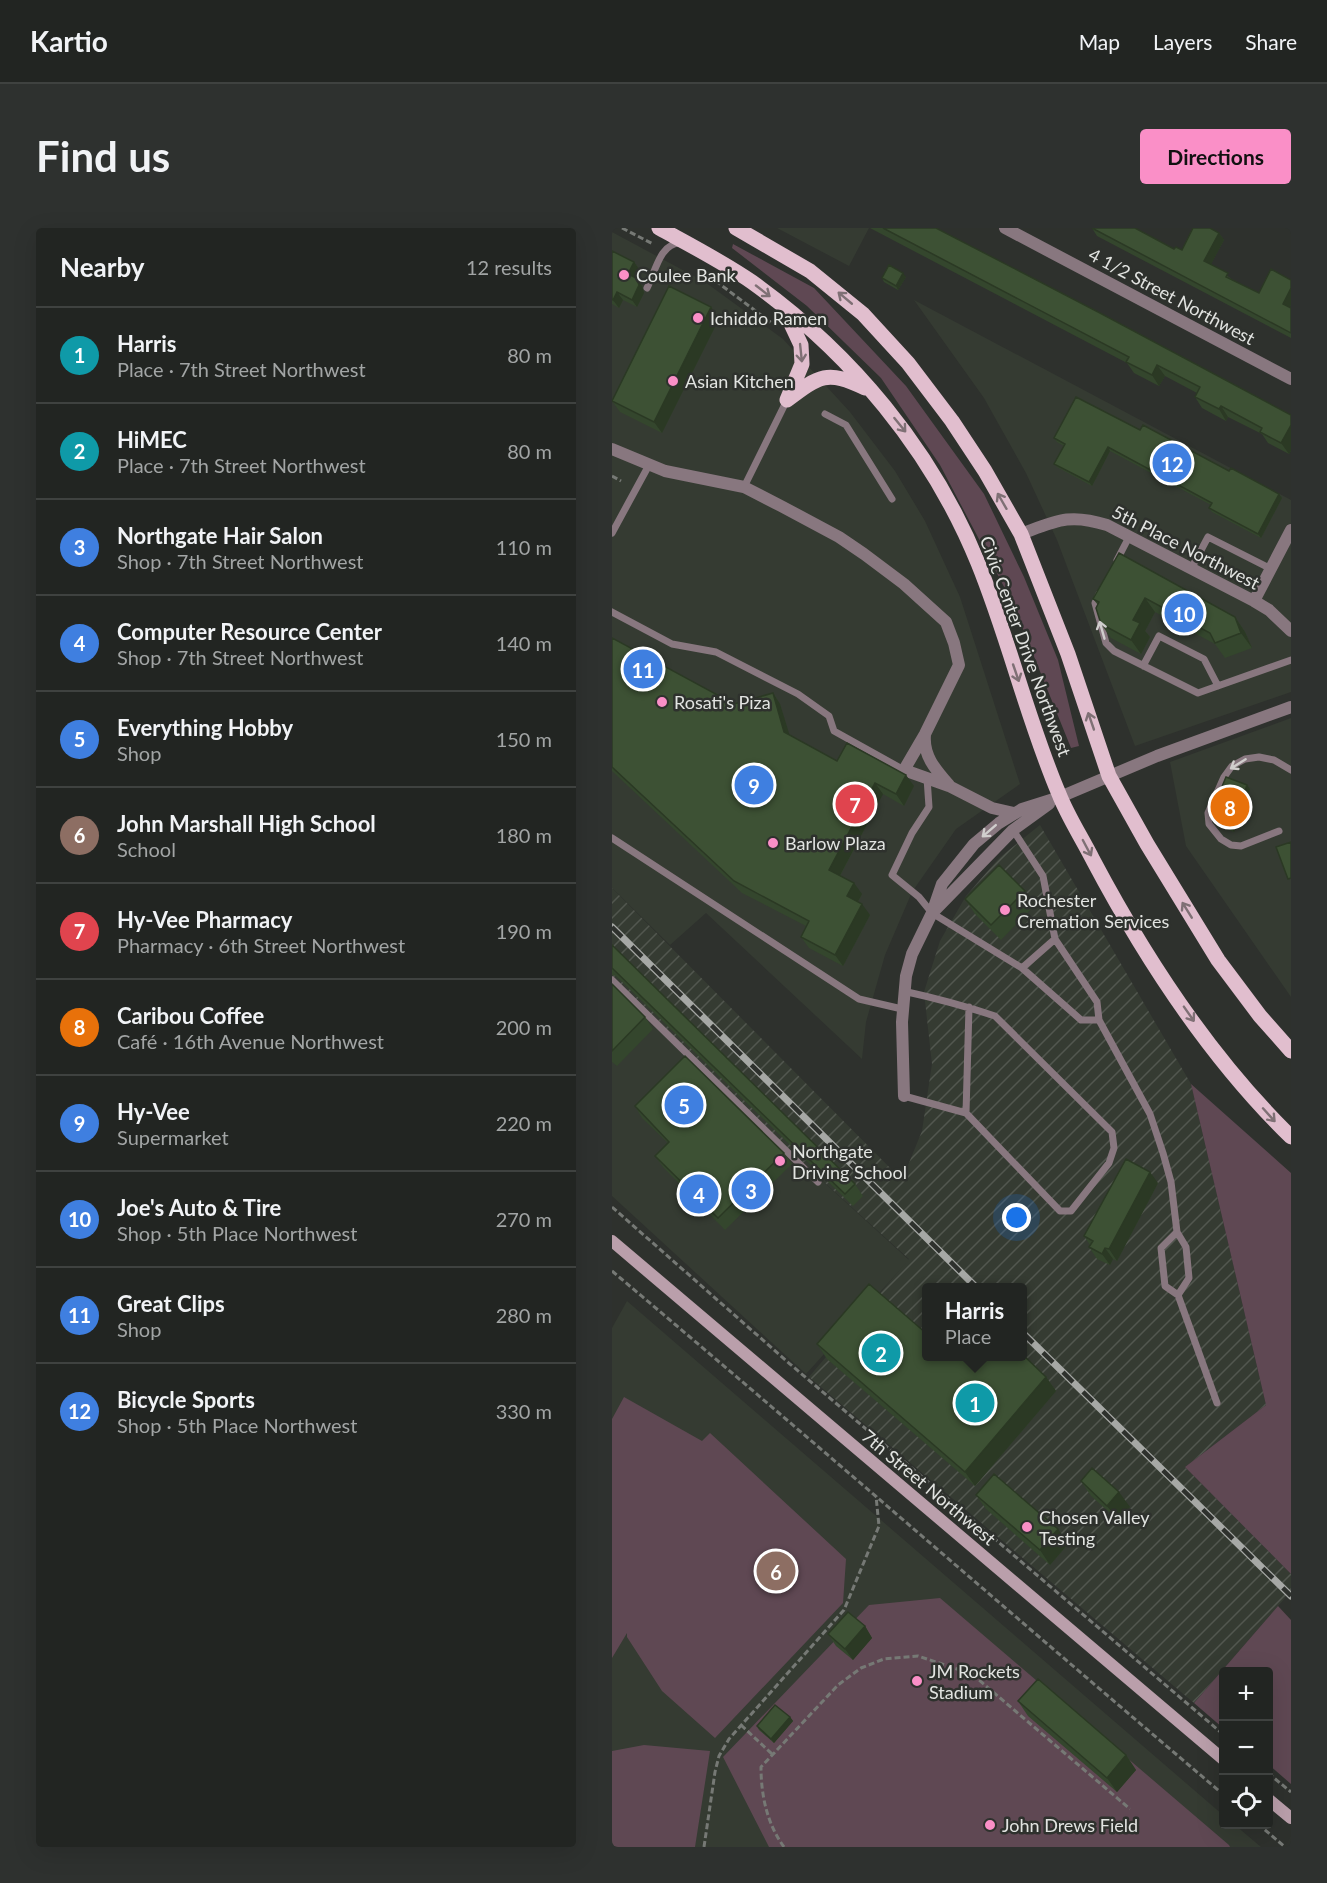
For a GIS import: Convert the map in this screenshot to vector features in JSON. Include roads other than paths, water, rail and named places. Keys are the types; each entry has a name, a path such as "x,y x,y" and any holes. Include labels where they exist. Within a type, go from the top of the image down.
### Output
{"main road":[{"name":"Civic Center Drive Northwest","path":"658,228 750,281 783,306 840,357 910,438 950,501 978,563 1060,797 1115,902 1149,958 1209,1043 1291,1137"},
{"name":"Civic Center Drive Northwest","path":"736,228 810,271 863,314 887,338 952,421 985,471 1021,534 1068,654 1109,776 1147,844 1218,960 1260,1016 1291,1051"},
{"path":"783,306 801,345 802,364 787,400"},
{"path":"787,400 828,376 842,378 871,391"},
{"name":"7th Street Northwest","path":"612,1240 1219,1756"},
{"path":"1273,1802 1291,1818"}],"street":[{"name":"4 1/2 Street Northwest","path":"1005,228 1291,379"},
{"path":"612,449 632,459 694,478 744,487 839,537 904,584 946,622 954,643 958,665 925,734 904,770 950,786 977,802 1014,813"},
{"name":"5th Place Northwest","path":"1021,534 1065,518 1078,518 1107,525 1254,601 1289,625"},
{"path":"1254,601 1291,530"},
{"path":"904,1096 903,991 912,954 932,913 942,884 974,844 1014,813 1060,797 1157,756 1291,707"},
{"path":"925,734 926,752 932,764 950,786"},
{"path":"932,913 1012,830 1060,797"}],"lane":[{"path":"648,288 664,250 674,243 688,244"},
{"path":"744,487 787,400"},
{"path":"825,414 846,425 892,499"},
{"path":"612,533 649,465"},
{"path":"1114,565 1129,537"},
{"path":"1191,569 1208,537 1271,569"},
{"path":"1104,584 1095,603 1106,643 1114,651 1198,693 1291,660"},
{"path":"612,612 672,644 716,651 791,690 829,716 834,731 904,770"},
{"path":"1143,666 1160,636 1204,658 1218,686"},
{"path":"1279,831 1240,846 1231,845 1221,839 1209,824 1208,813 1224,777 1232,766 1245,759 1259,757 1274,759 1291,770"},
{"path":"927,778 929,807 912,833 892,875 919,897 932,913 1022,968 1081,1020 1099,1020"},
{"path":"1012,830 1043,876 1055,939 1096,1002 1099,1020 1150,1114 1171,1182 1177,1232 1186,1247 1189,1278 1178,1295"},
{"path":"612,838 859,999 902,1009"},
{"path":"1022,968 1055,939"},
{"path":"612,980 818,1182"},
{"path":"903,991 969,1007 995,1016 1112,1132 1114,1148 1109,1163 1071,1211 1060,1211 966,1113 904,1096"},
{"path":"966,1113 969,1007"},
{"path":"1177,1232 1161,1248 1165,1286 1178,1295 1217,1403"}],"railway":[{"path":"612,927 972,1283"},
{"path":"1027,1337 1291,1596"}],"place":[{"name":"Coulee Bank","path":"624,275"},
{"name":"Ichiddo Ramen","path":"698,318"},
{"name":"Asian Kitchen","path":"673,381"},
{"name":"Bicycle Sports","path":"1172,463"},
{"name":"Joe's Auto & Tire","path":"1184,613"},
{"name":"Great Clips","path":"643,669"},
{"name":"Rosati's Piza","path":"662,702"},
{"name":"Hy-Vee","path":"754,785"},
{"name":"Hy-Vee Pharmacy","path":"855,804"},
{"name":"Caribou Coffee","path":"1230,807"},
{"name":"Barlow Plaza","path":"773,843"},
{"name":"Rochester Cremation Services","path":"1005,910"},
{"name":"Everything Hobby","path":"684,1105"},
{"name":"Northgate Driving School","path":"780,1161"},
{"name":"Northgate Hair Salon","path":"751,1190"},
{"name":"Computer Resource Center","path":"699,1194"},
{"name":"HiMEC","path":"881,1353"},
{"name":"Harris","path":"975,1403"},
{"name":"Chosen Valley Testing","path":"1027,1527"},
{"name":"John Marshall High School","path":"776,1571"},
{"name":"JM Rockets Stadium","path":"917,1681"},
{"name":"John Drews Field","path":"990,1825"}]}
